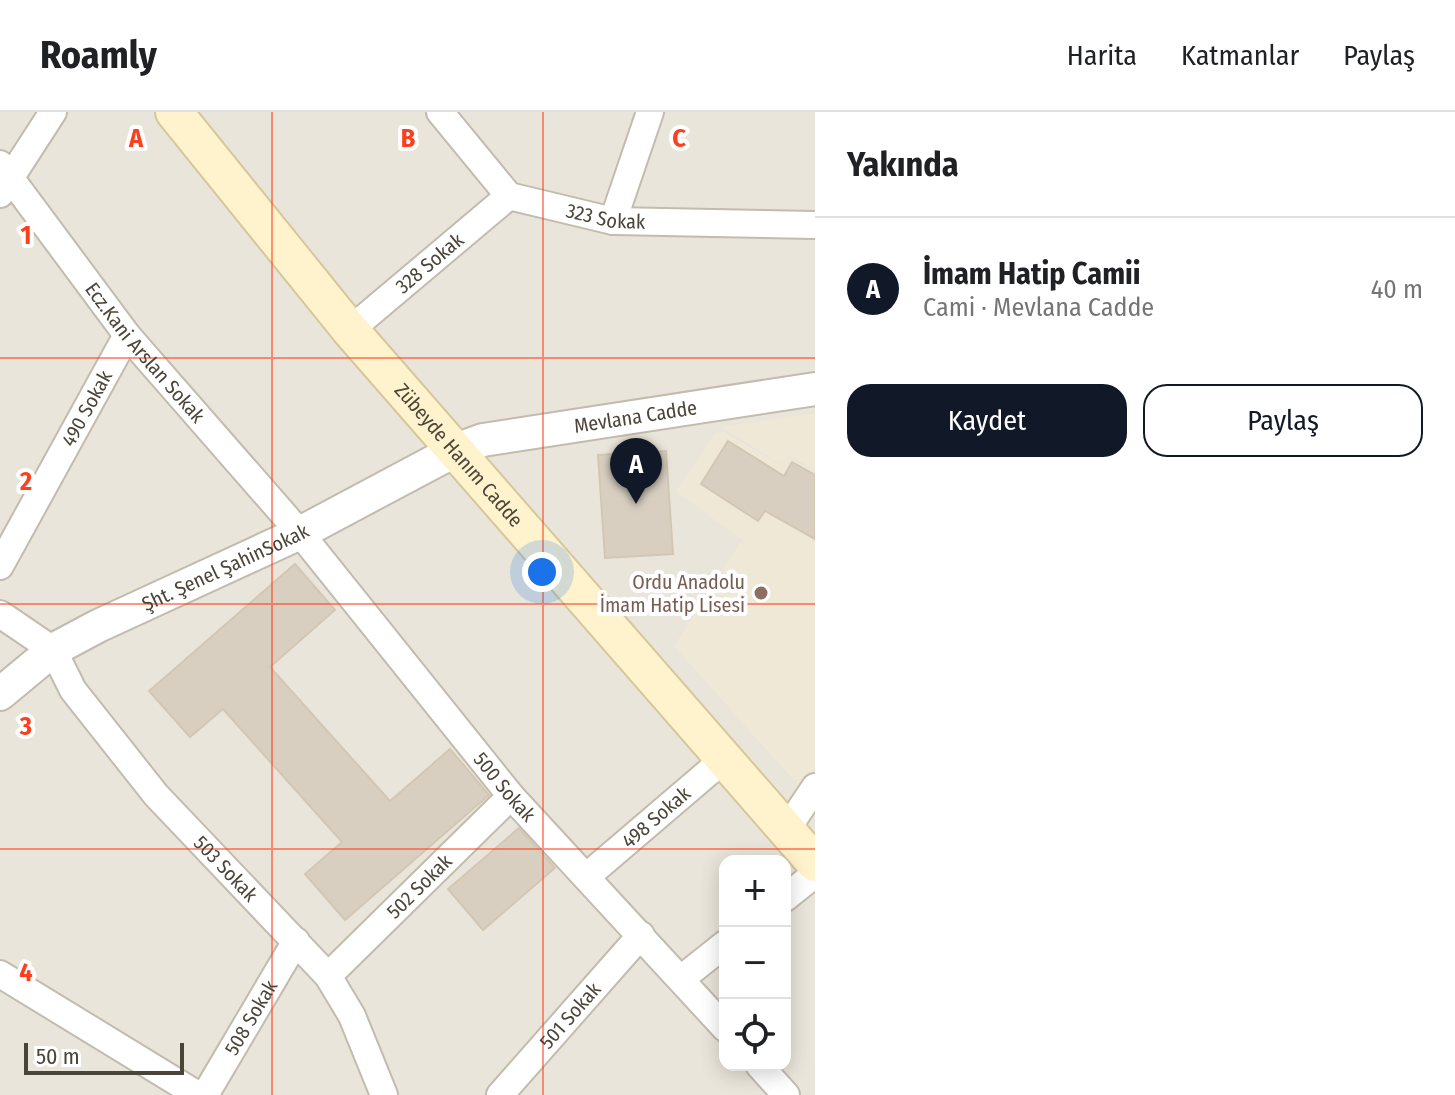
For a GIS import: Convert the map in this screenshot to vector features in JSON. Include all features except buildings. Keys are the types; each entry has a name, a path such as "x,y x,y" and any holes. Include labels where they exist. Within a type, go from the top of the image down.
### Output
{"main road":[{"name":"Zübeyde Hanım Cadde","path":"174,112 350,330 815,863"}],"street":[{"path":"4,178 53,112"},
{"path":"613,221 650,112"},
{"path":"450,116 509,196"},
{"name":"Ecz.Kani Arslan Sokak","path":"4,178 127,335 300,533"},
{"name":"328 Sokak","path":"350,330 509,196"},
{"name":"323 Sokak","path":"509,196 613,221 814,220"},
{"name":"490 Sokak","path":"0,566 127,335"},
{"name":"Mevlana Cadde","path":"456,450 483,440 815,389"},
{"name":"Şht. Şenel ŞahinSokak","path":"0,694 53,650 300,533 456,450"},
{"name":"500 Sokak","path":"300,533 511,796 719,1021"},
{"path":"0,614 53,650"},
{"name":"503 Sokak","path":"53,650 73,690 156,795 328,976 352,1016 384,1095"},
{"name":"498 Sokak","path":"586,877 724,759"},
{"path":"787,829 815,787"},
{"name":"502 Sokak","path":"328,976 511,796"},
{"path":"791,893 815,874"},
{"name":"501 Sokak","path":"500,1095 641,935"},
{"name":"508 Sokak","path":"205,1095 296,941"},
{"path":"681,979 719,949"},
{"path":"0,974 198,1095"},
{"path":"764,1071 786,1095"}],"shaded area":[{"path":"0,112 815,112 815,1095 0,1095"},
{"path":"815,413 815,470 788,455 780,464 722,427"},
{"name":"Ordu Anadolu İmam Hatip Lisesi","path":"724,432 780,465 787,457 815,472 815,767 801,788 674,646 742,540 676,491 716,433"}],"place":[{"name":"İmam Hatip Camii","path":"636,504"},
{"name":"Ordu Anadolu İmam Hatip Lisesi","path":"761,593"}]}
